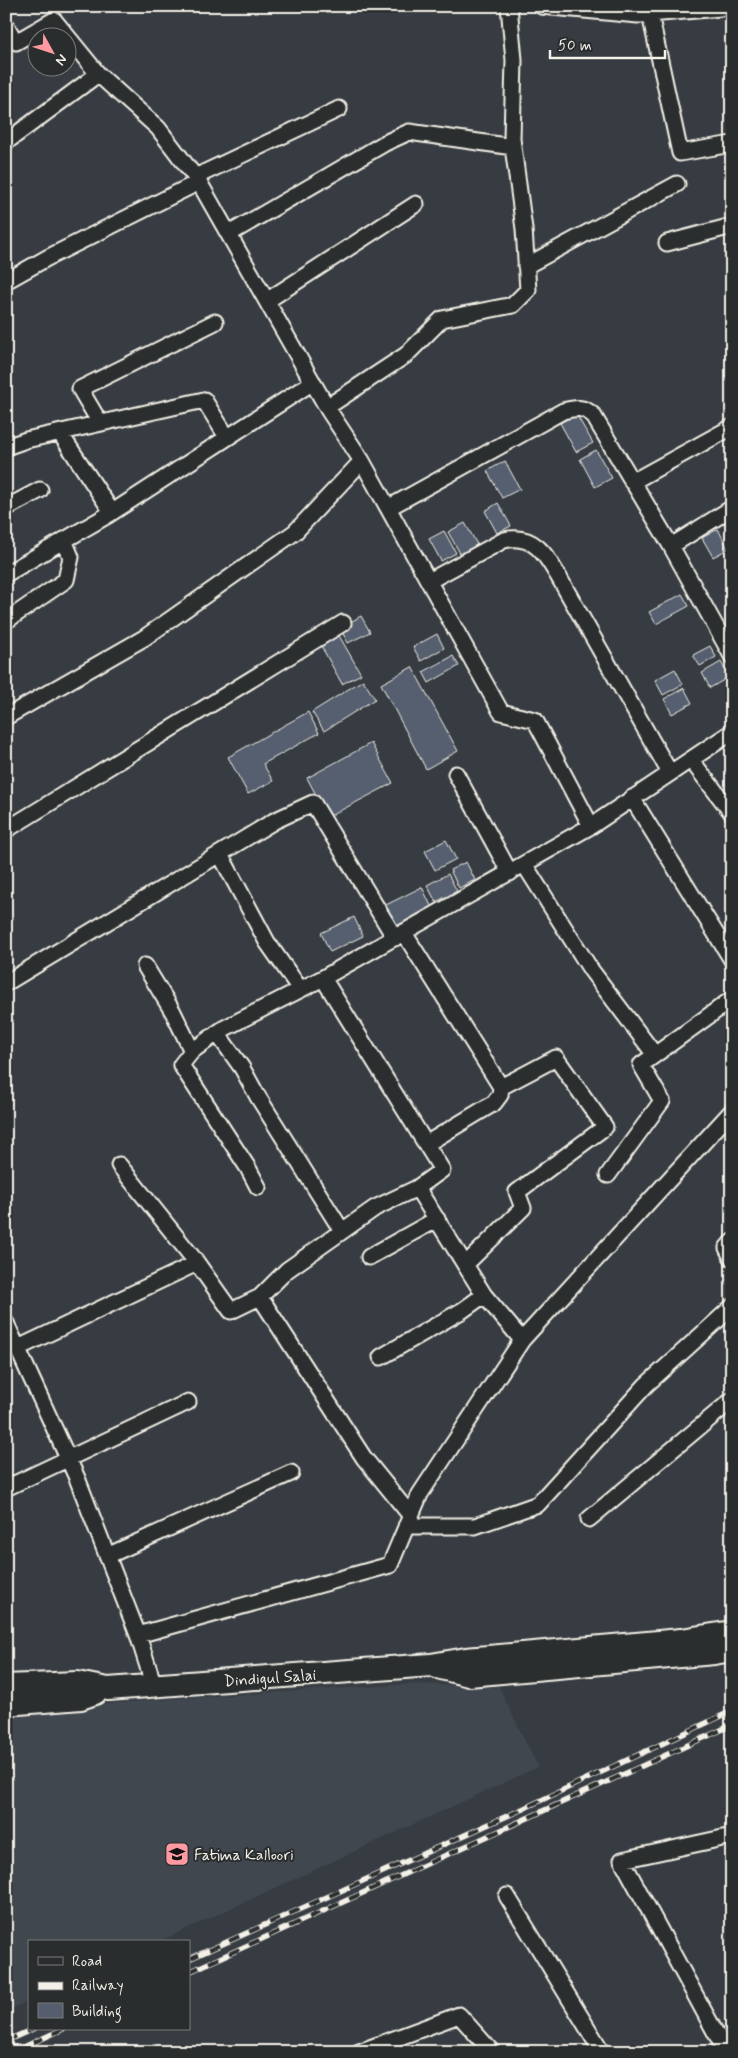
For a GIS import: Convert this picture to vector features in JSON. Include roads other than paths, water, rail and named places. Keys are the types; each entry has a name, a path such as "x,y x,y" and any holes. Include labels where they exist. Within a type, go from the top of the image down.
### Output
{"main road":[{"name":"Dindigul Salai","path":"6,1686 77,1683 108,1689 154,1686 431,1665 466,1659 681,1640 732,1632"},
{"name":"Dindigul Salai","path":"431,1665 469,1675 714,1654 732,1650"},
{"name":"Dindigul Salai","path":"6,1704 81,1698 108,1689"}],"street":[{"path":"327,407 406,355 442,320 513,305 528,290 524,229 513,147 514,60 509,6"},
{"path":"541,6 609,9 650,14 732,7"},
{"path":"6,26 11,47 57,13 98,74 158,128 197,180 268,300 327,407 362,461 502,712 535,720 591,826"},
{"path":"650,14 680,153 732,144"},
{"path":"6,142 98,74"},
{"path":"6,281 197,180 339,109"},
{"path":"229,234 385,143 409,132 513,147"},
{"path":"526,266 677,184"},
{"path":"268,300 416,204"},
{"path":"667,243 732,226"},
{"path":"100,424 80,389 215,322"},
{"path":"6,574 112,512 314,382"},
{"path":"6,447 26,440 204,400 227,437"},
{"path":"388,508 562,411 578,408 587,409 593,415 671,546 732,656"},
{"path":"632,482 732,426"},
{"path":"60,433 112,512"},
{"path":"6,717 144,638 295,532 362,461"},
{"path":"6,508 40,490"},
{"path":"671,546 732,508"},
{"path":"429,581 504,540 516,537 535,544 546,555 670,773"},
{"path":"6,621 66,580 71,557 64,540"},
{"path":"6,830 343,623"},
{"path":"258,1187 248,1168 180,1065 192,1051 217,1034 323,978 591,826 732,732"},
{"path":"691,760 732,813"},
{"path":"456,774 510,873"},
{"path":"632,798 732,960"},
{"path":"6,983 274,821 312,803 501,1087 500,1095 494,1103 426,1144"},
{"path":"220,854 267,942 300,989"},
{"path":"524,864 591,970 655,1055"},
{"path":"145,966 173,1012 192,1051"},
{"path":"119,1165 197,1263 231,1311 260,1297 287,1270 375,1208 417,1188 442,1170 323,978"},
{"path":"608,1175 662,1102 641,1066 732,999"},
{"path":"217,1034 242,1068 258,1097 342,1231"},
{"path":"465,1265 523,1208 517,1192 606,1127 556,1058 501,1087"},
{"path":"138,1635 390,1565 420,1494 522,1340 732,1111"},
{"path":"417,1188 484,1296 522,1340"},
{"path":"369,1257 437,1219"},
{"path":"732,1242 727,1248 732,1258"},
{"path":"18,1348 197,1263"},
{"path":"381,1357 484,1296"},
{"path":"260,1297 364,1458 408,1521"},
{"path":"408,1521 475,1526 538,1504 646,1385 732,1307"},
{"path":"6,1323 68,1458 138,1635 154,1686"},
{"path":"588,1520 732,1400"},
{"path":"6,1488 188,1402"},
{"path":"107,1556 291,1473"},
{"path":"726,2052 622,1860 732,1836"},
{"path":"507,1896 602,2052"},
{"path":"359,2052 460,2015 492,2052"}],"railway":[{"path":"190,1959 516,1812 732,1711"},
{"path":"190,1972 732,1725"},
{"path":"6,2041 31,2030"},
{"path":"13,2052 61,2030"}],"place":[{"name":"Fatima Kalloori","path":"177,1854"}]}
